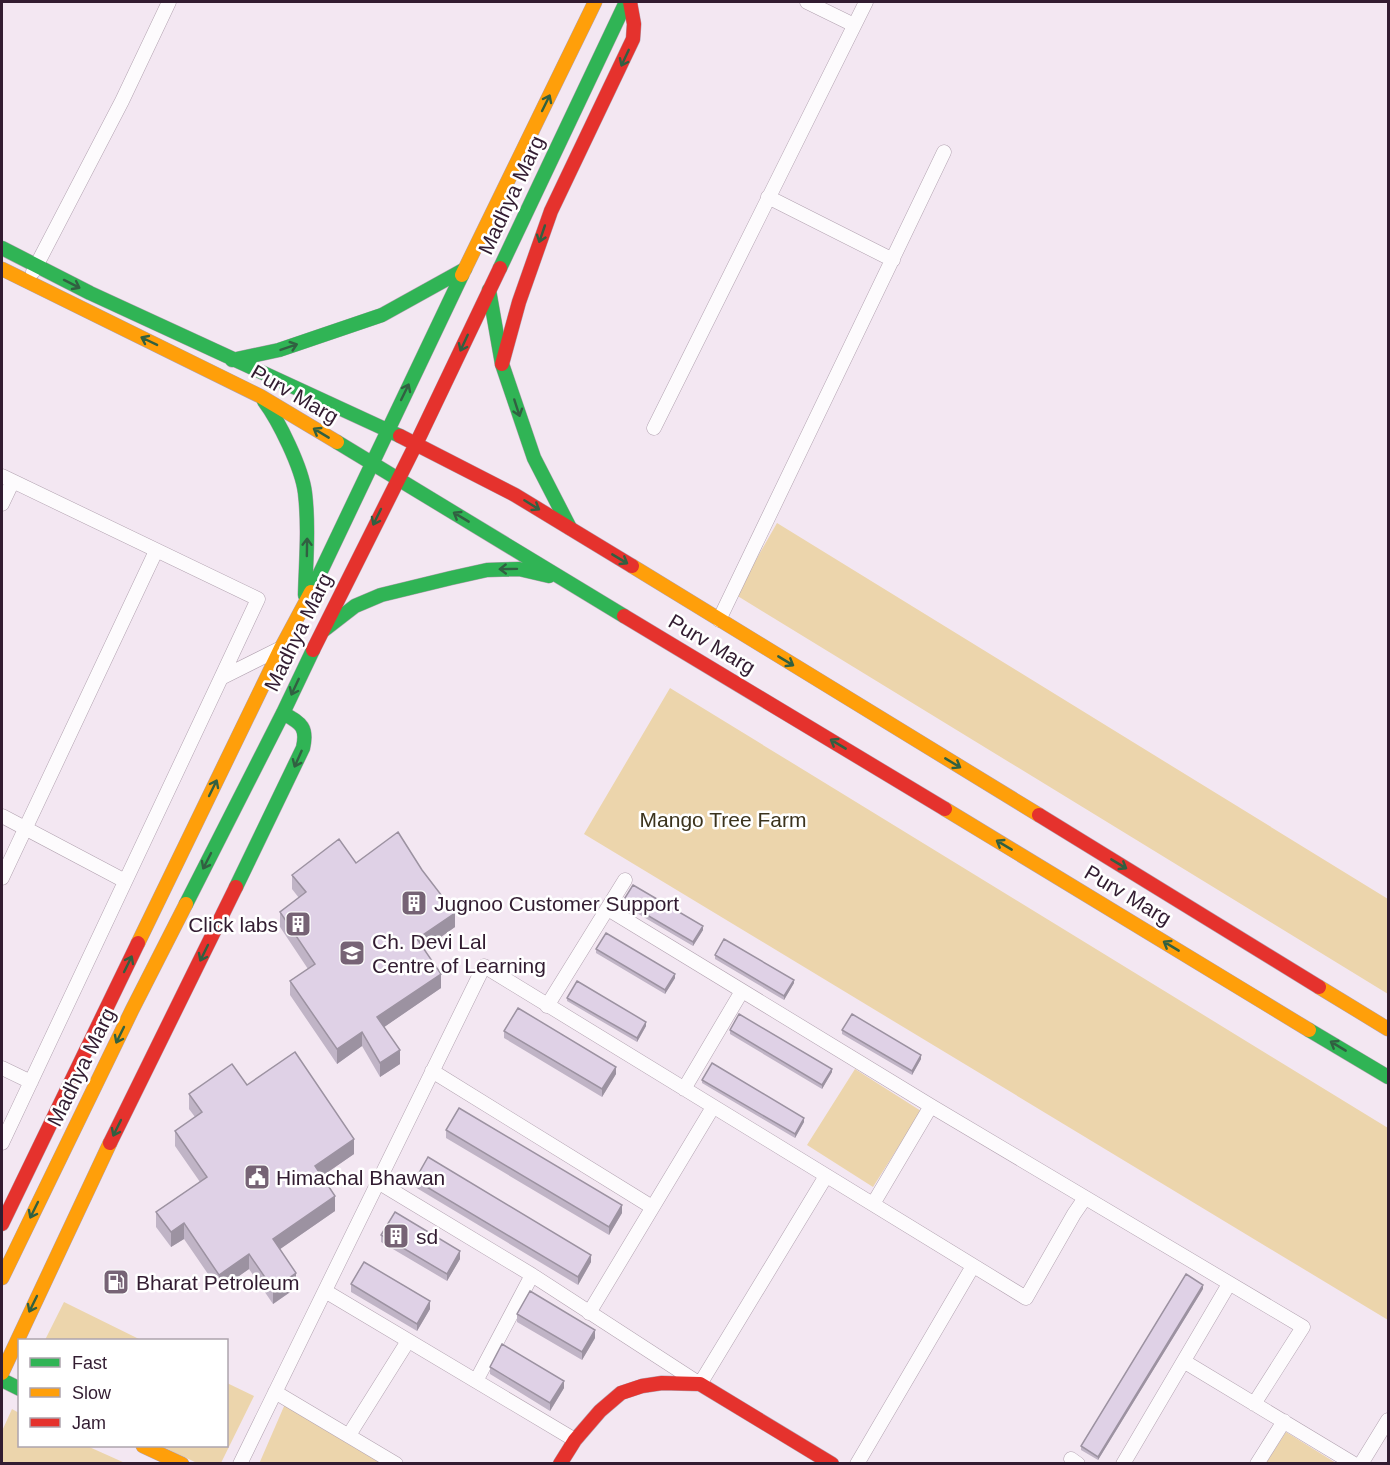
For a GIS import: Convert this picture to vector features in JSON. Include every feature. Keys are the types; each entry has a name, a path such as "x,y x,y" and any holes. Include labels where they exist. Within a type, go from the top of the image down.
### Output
{"main road":[{"name":"Madhya Marg","path":"2,1224 281,648 304,606 387,429 595,2"},
{"name":"Madhya Marg","path":"2,1278 132,1010 416,444 628,2"},
{"path":"502,364 519,302 551,211 633,39 634,24 628,2"},
{"name":"Purv Marg","path":"2,248 90,293 232,360 297,386 387,429 515,495 1389,1029"},
{"name":"Purv Marg","path":"2,269 260,396 1389,1077"},
{"path":"232,360 279,350 382,315 465,269"},
{"path":"489,290 502,364 534,458 570,529"},
{"path":"260,396 271,410 292,452 305,491 307,546 304,606"},
{"path":"320,634 355,606 381,595 487,570 519,569 565,580"},
{"path":"2,1373 99,1166 282,796 305,743 302,726 283,713"},
{"path":"2,1380 18,1388"},
{"path":"560,1464 574,1440 600,1411 621,1393 642,1386 662,1383 700,1384 832,1464"},
{"path":"145,1447 182,1464"}],"street":[{"path":"28,282 122,101 169,2"},
{"path":"807,2 854,25"},
{"path":"654,428 866,2"},
{"path":"719,620 944,152"},
{"path":"768,197 893,260"},
{"path":"2,504 7,479 258,599 2,1143"},
{"path":"2,878 156,551"},
{"path":"221,678 281,648"},
{"path":"2,816 125,881"},
{"path":"547,1005 625,880"},
{"path":"608,909 1084,1198 1303,1327 1254,1404"},
{"path":"240,1464 483,966 1026,1298 1084,1198"},
{"path":"684,1089 742,991"},
{"path":"2,1068 31,1082"},
{"path":"432,1071 652,1207"},
{"path":"873,1204 932,1106"},
{"path":"589,1313 713,1107"},
{"path":"378,1182 531,1275 700,1384 826,1176"},
{"path":"857,1464 973,1266"},
{"path":"476,1382 531,1275"},
{"path":"1123,1464 1229,1284"},
{"path":"325,1291 574,1440"},
{"path":"349,1436 408,1341"},
{"path":"1185,1362 1354,1464"},
{"path":"275,1392 396,1464"},
{"path":"1361,1464 1389,1420"},
{"path":"1257,1464 1284,1421"}],"green space":[{"path":"777,523 1388,899 1388,994 736,595"},
{"name":"Mango Tree Farm","path":"670,688 1388,1128 1388,1320 584,834"},
{"path":"855,1069 921,1111 873,1187 807,1145"},
{"path":"64,1302 139,1339 46,1339"},
{"path":"228,1383 254,1396 221,1463 197,1463 163,1447 228,1447"},
{"path":"285,1404 382,1464 259,1464"},
{"path":"12,1409 18,1412 18,1447 89,1447 125,1463 2,1463 2,1431"},
{"path":"1286,1432 1336,1463 1266,1463"}],"building":[{"path":"398,832 422,870 455,913 417,939 441,974 377,1017 400,1050 380,1063 362,1032 337,1049 290,981 315,964 280,912 306,892 292,875 339,839 356,863"},
{"path":"633,885 703,926 693,942 623,901"},
{"path":"606,933 675,974 665,990 596,949"},
{"path":"724,939 794,980 784,996 715,955"},
{"path":"577,981 646,1022 637,1038 567,998"},
{"path":"518,1008 616,1067 602,1089 504,1031"},
{"path":"739,1014 832,1069 822,1085 730,1030"},
{"path":"852,1014 921,1055 912,1071 842,1030"},
{"path":"295,1052 354,1139 315,1166 335,1196 273,1239 296,1273 273,1289 249,1254 219,1275 184,1223 171,1232 156,1212 207,1177 175,1131 202,1112 189,1094 232,1064 247,1085"},
{"path":"712,1063 804,1118 795,1134 702,1080"},
{"path":"459,1108 622,1205 609,1227 446,1130"},
{"path":"428,1157 591,1255 578,1277 415,1180"},
{"path":"395,1212 460,1251 447,1274 381,1235"},
{"path":"364,1262 430,1301 417,1324 351,1284"},
{"path":"1186,1274 1203,1285 1098,1457 1081,1446"},
{"path":"530,1291 595,1330 582,1352 517,1314"},
{"path":"502,1344 564,1381 550,1403 490,1367"}],"traffic: fast":[{"path":"500,268 626,2"},
{"path":"2,248 90,293 400,436"},
{"path":"232,360 279,350 382,315 465,269"},
{"path":"311,592 462,275"},
{"path":"489,290 502,364 534,458 570,528"},
{"path":"264,401 289,445 303,483 307,518 305,595"},
{"path":"337,442 624,616"},
{"path":"324,630 355,606 381,595 451,578 487,570 519,569 549,576"},
{"path":"186,904 313,650"},
{"path":"236,887 303,748 304,735 301,726 283,713"},
{"path":"1309,1030 1388,1077"},
{"path":"2,1380 18,1388"}],"traffic: slow":[{"path":"462,275 595,2"},
{"path":"2,269 260,396 337,442"},
{"path":"632,566 1039,815"},
{"path":"138,943 281,648 311,592"},
{"path":"945,809 1309,1030"},
{"path":"2,1278 186,904"},
{"path":"1319,987 1388,1029"},
{"path":"2,1373 110,1143"},
{"path":"145,1447 182,1464"}],"traffic: jam":[{"path":"502,364 519,302 551,211 633,39 634,24 630,2"},
{"path":"313,650 416,444 500,268"},
{"path":"400,436 515,495 632,566"},
{"path":"624,616 945,809"},
{"path":"1039,815 1319,987"},
{"path":"110,1143 236,887"},
{"path":"2,1224 138,943"},
{"path":"560,1464 575,1440 600,1411 621,1393 642,1386 662,1383 700,1384 832,1464"}],"place":[{"name":"Jugnoo Customer Support","path":"414,903"},
{"name":"Click labs","path":"298,924"},
{"name":"Ch. Devi Lal Centre of Learning","path":"352,953"},
{"name":"Himachal Bhawan","path":"257,1177"},
{"name":"sd","path":"396,1236"},
{"name":"Bharat Petroleum","path":"116,1282"}]}
